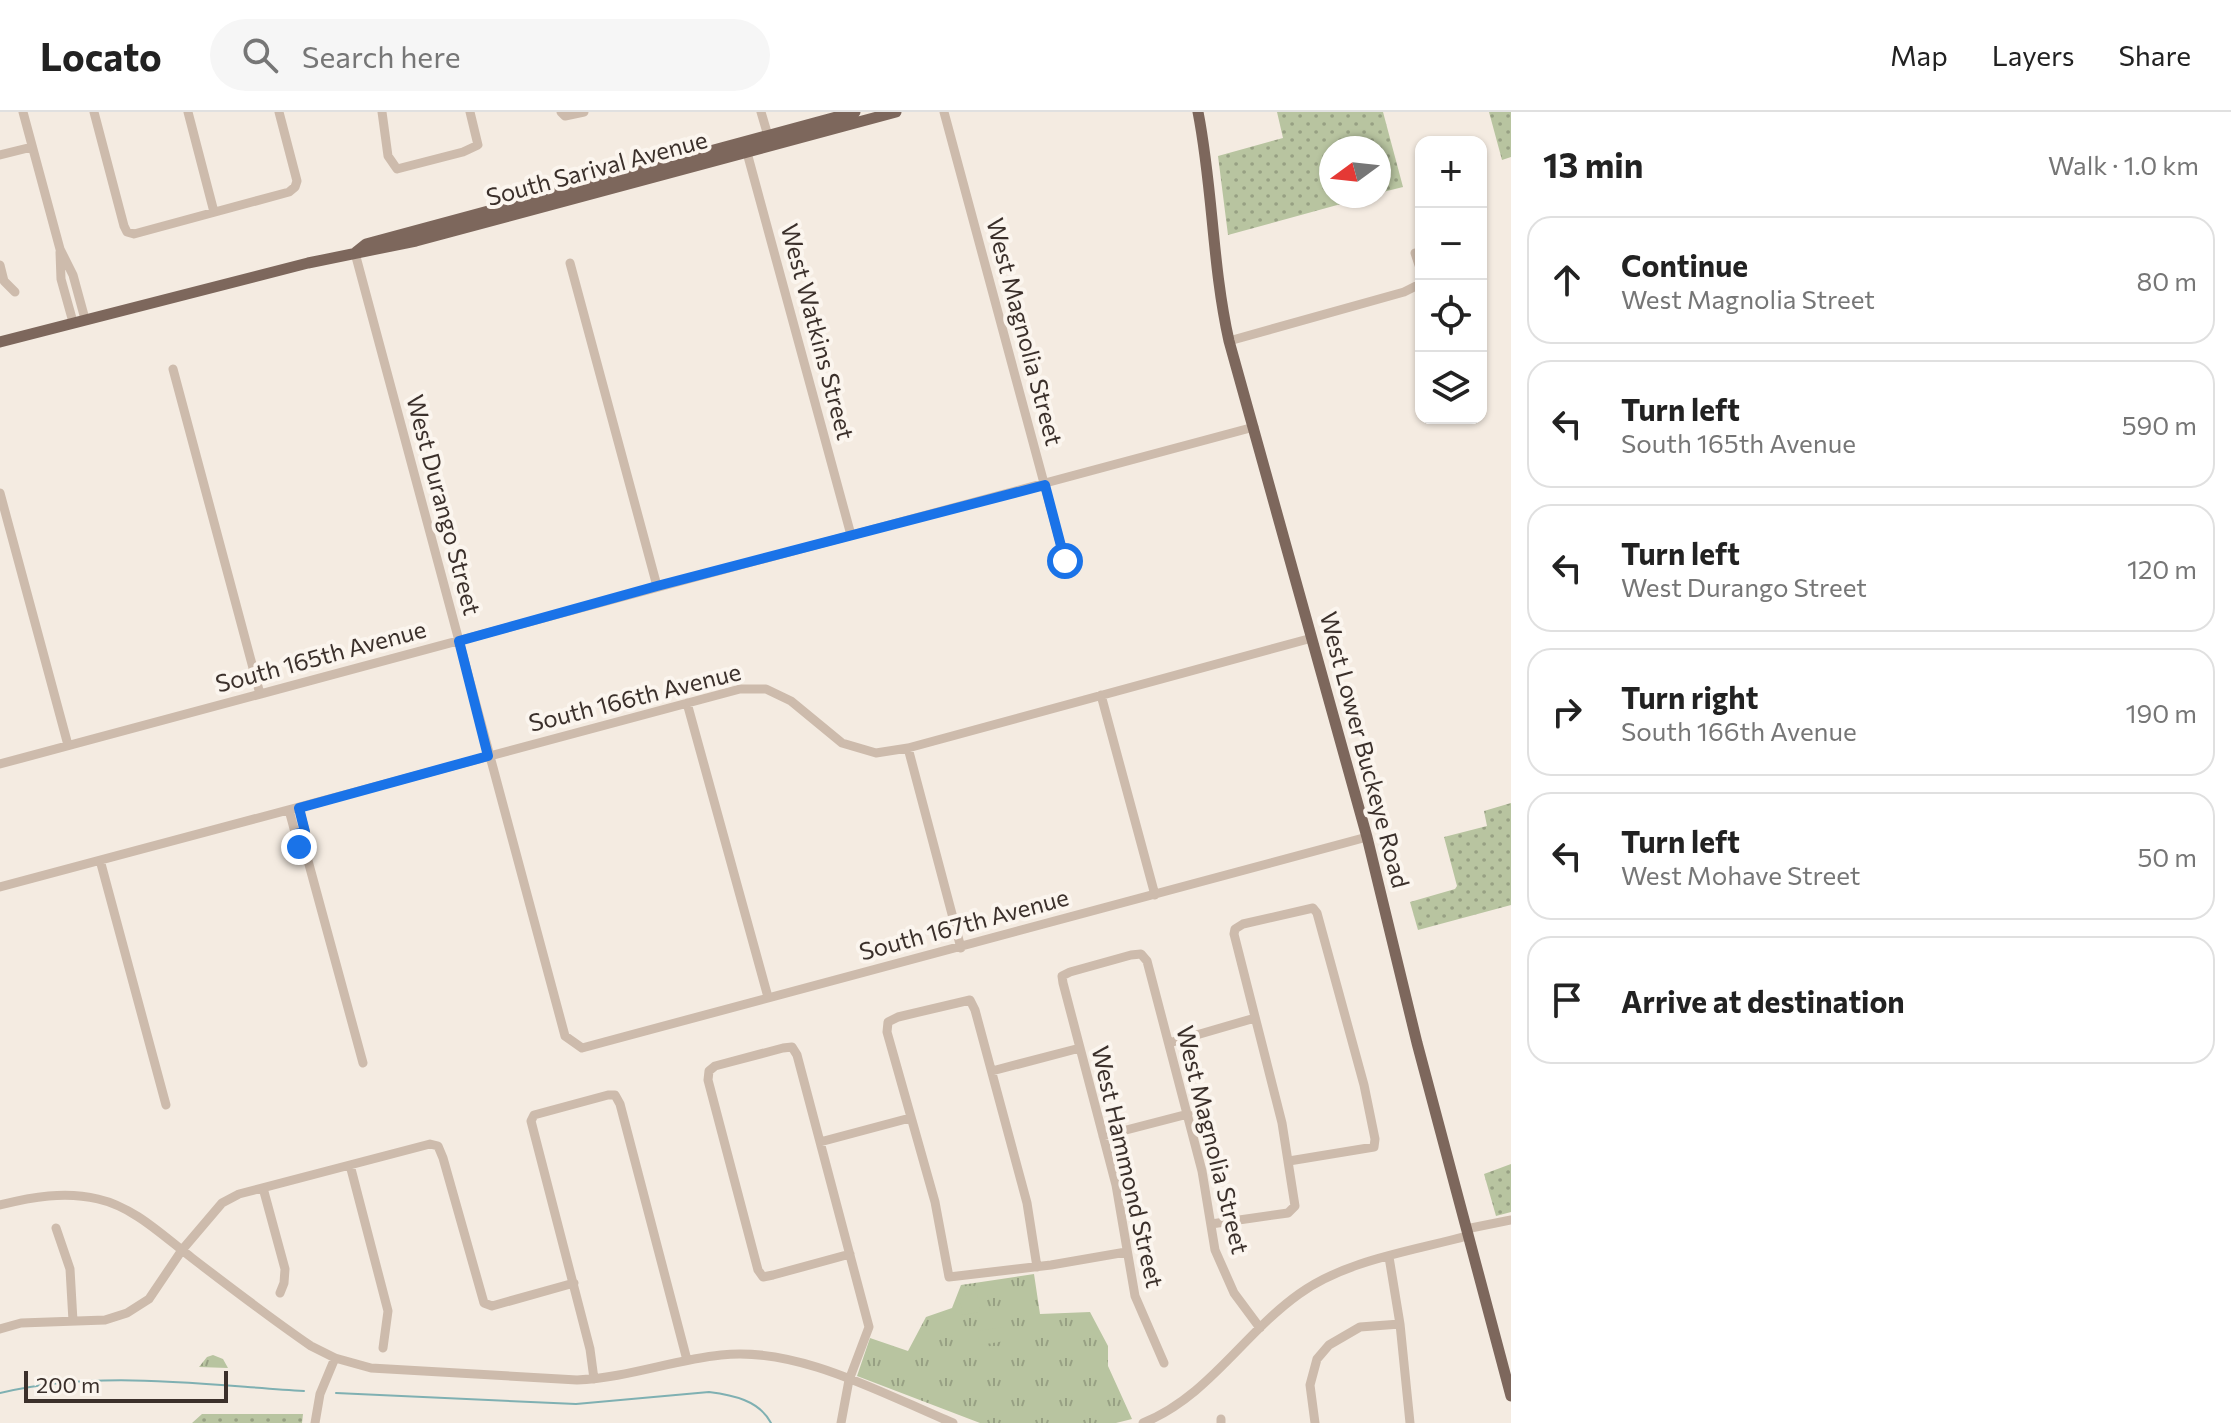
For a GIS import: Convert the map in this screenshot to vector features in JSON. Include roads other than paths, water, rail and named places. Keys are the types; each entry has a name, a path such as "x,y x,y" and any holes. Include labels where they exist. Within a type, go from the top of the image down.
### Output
{"main road":[{"name":"South Sarival Avenue","path":"0,342 355,253 416,241 772,139 855,112"},
{"name":"South Sarival Avenue","path":"772,139 896,112"},
{"name":"West Lower Buckeye Road","path":"1198,112 1209,185 1217,279 1229,341 1367,837 1417,1043 1511,1396"}],"street":[{"path":"23,112 60,249 73,275 85,319"},
{"path":"94,112 127,232 134,234 289,192 295,187 297,181 279,112"},
{"path":"188,112 214,212"},
{"path":"382,112 388,156 397,169 463,152 478,145 470,112"},
{"path":"563,114 584,112"},
{"path":"761,112 772,139"},
{"name":"West Magnolia Street","path":"944,112 1065,561"},
{"path":"0,155 32,147"},
{"name":"West Watkins Street","path":"743,147 851,535"},
{"path":"60,249 61,279 73,322"},
{"name":"West Durango Street","path":"355,253 488,756 565,1036 572,1043"},
{"path":"570,263 657,586"},
{"path":"0,265 4,281 15,292"},
{"path":"1229,341 1404,292 1420,284 1420,280"},
{"path":"173,369 260,694"},
{"name":"South 165th Avenue","path":"0,764 1254,427"},
{"path":"0,493 68,745"},
{"name":"South 166th Avenue","path":"0,887 740,689 766,689 791,701 842,743 876,753 908,748 1312,638"},
{"path":"1101,695 1155,895"},
{"path":"687,703 768,997"},
{"path":"908,748 961,948"},
{"path":"294,809 300,833 308,842 307,857 363,1063"},
{"name":"South 167th Avenue","path":"572,1043 582,1048 1367,837"},
{"path":"100,860 166,1105"},
{"path":"1211,1224 1288,1213 1295,1206 1289,1161 1234,934 1235,929 1243,924 1313,908 1317,913 1364,1085 1375,1139 1374,1147 1289,1161"},
{"name":"West Magnolia Street","path":"1141,954 1147,961 1188,1114 1202,1171 1215,1250 1234,1293 1260,1328"},
{"name":"West Hammond Street","path":"1141,954 1062,976 1116,1185 1135,1296 1164,1363"},
{"path":"1037,1267 1027,1203 970,1000 888,1022 887,1032 935,1202 949,1277 1037,1267 1126,1252"},
{"path":"1169,1043 1255,1018"},
{"path":"841,1423 849,1380 869,1327 850,1254 797,1055 792,1047 715,1066 709,1071 708,1080 758,1270 763,1277 850,1254"},
{"path":"992,1071 1080,1048"},
{"path":"594,1379 574,1283 531,1121 534,1115 608,1095 615,1095 620,1104 687,1360"},
{"path":"1103,1136 1188,1114"},
{"path":"820,1142 910,1118"},
{"path":"0,1329 21,1323 105,1320 127,1313 149,1299 182,1250 222,1203 239,1194 430,1144 438,1146 484,1303 492,1306 574,1283"},
{"path":"350,1165 388,1311 383,1348"},
{"path":"263,1188 285,1269 280,1293"},
{"path":"0,1205 44,1196 78,1195 128,1210 311,1346 335,1358 371,1368 594,1379 687,1360 760,1354 795,1360 953,1423"},
{"path":"1143,1423 1198,1391 1298,1294 1325,1278 1511,1220"},
{"path":"56,1228 70,1269 73,1321"},
{"path":"1389,1257 1400,1324 1410,1423"},
{"path":"1315,1423 1310,1385 1317,1359 1329,1345 1360,1327 1400,1324"},
{"path":"315,1423 318,1400 335,1358"}],"waterway":[{"path":"0,1393 37,1386 113,1380 304,1391"},
{"path":"336,1393 576,1404 709,1392 736,1397 752,1404 771,1423"}]}
